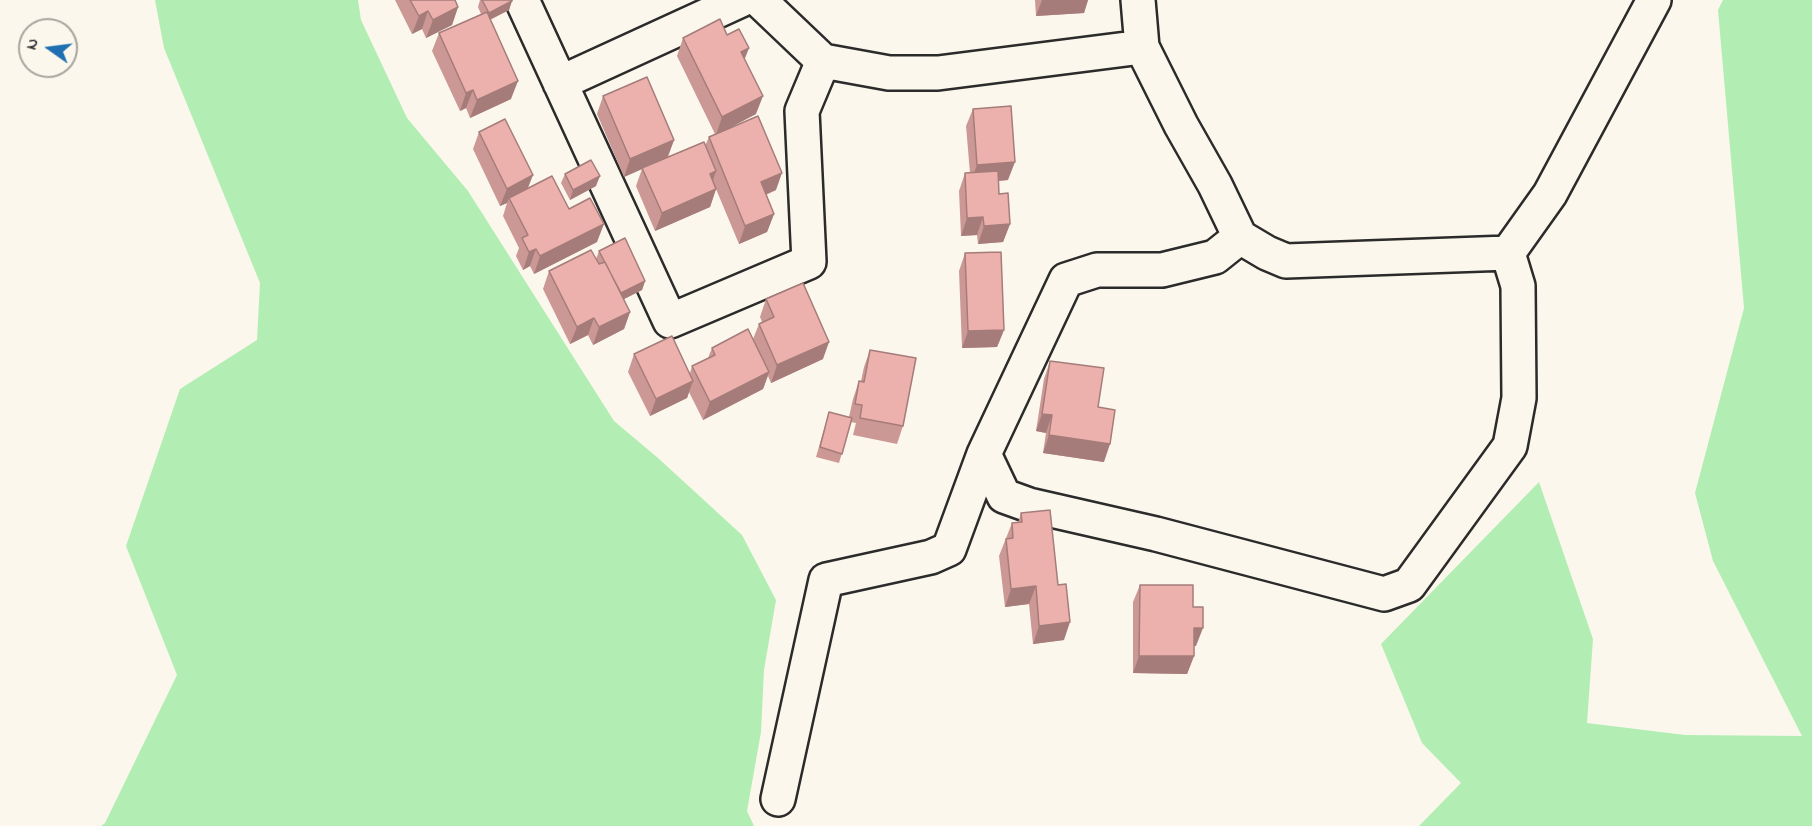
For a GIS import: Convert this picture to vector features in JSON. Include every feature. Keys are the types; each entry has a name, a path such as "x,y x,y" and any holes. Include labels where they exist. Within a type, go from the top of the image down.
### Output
{"street":[{"path":"522,0 670,321 809,262 802,111 823,61"},
{"path":"560,83 741,0"},
{"path":"759,0 823,61 889,73 938,73 1142,47"},
{"path":"1138,0 1142,47 1240,237 1267,254 1286,261 1508,252"},
{"path":"1508,252 1550,194 1654,0"},
{"path":"778,799 826,580 931,557 948,549 984,454 1066,280 1098,270 1162,270 1215,257 1240,237"},
{"path":"984,454 1004,496 1029,505 1156,534 1384,594 1409,585 1510,446 1519,398 1518,286 1508,252"}],"green space":[{"path":"155,0 358,0 361,20 407,118 468,191 614,421 742,535 776,600 764,670 761,732 747,811 754,826 101,826 105,823 177,675 126,546 180,389 257,340 260,283 164,48"},
{"path":"1723,0 1812,0 1812,826 1419,826 1461,783 1422,743 1381,644 1539,482 1593,639 1587,723 1685,735 1802,736 1713,561 1695,493 1744,308 1718,10"}],"building":[{"path":"410,0 455,0 458,7 433,20 428,11 419,16"},
{"path":"482,0 512,0 512,1 489,13"},
{"path":"487,12 518,81 477,100 473,90 466,93 439,33"},
{"path":"720,19 727,35 739,29 749,48 741,52 763,96 722,117 683,38"},
{"path":"647,77 674,140 630,159 603,96"},
{"path":"1011,106 1015,162 977,165 973,109"},
{"path":"758,116 782,173 761,182 774,214 745,226 709,137"},
{"path":"505,119 533,175 507,189 479,132"},
{"path":"704,142 716,171 710,174 716,189 662,213 642,168"},
{"path":"591,160 600,176 573,190 565,174"},
{"path":"998,171 999,194 1008,193 1010,224 984,226 983,217 967,218 965,173"},
{"path":"552,176 569,209 590,198 604,224 540,256 536,249 529,252 522,238 528,235 509,198"},
{"path":"625,238 645,281 621,293 599,251"},
{"path":"591,250 599,264 605,262 630,312 599,327 594,318 577,327 549,271"},
{"path":"1001,252 1004,330 968,331 965,253"},
{"path":"803,283 829,342 777,365 759,324 774,317 766,299"},
{"path":"748,329 769,372 710,402 692,366 715,355 712,348"},
{"path":"672,336 693,381 656,399 634,354"},
{"path":"870,350 916,358 903,426 860,418 862,405 855,404 859,381 864,382"},
{"path":"1050,361 1104,368 1098,407 1115,410 1110,444 1049,435 1052,415 1042,414"},
{"path":"829,412 852,418 842,454 820,447"},
{"path":"1050,510 1058,585 1066,584 1070,622 1039,626 1036,586 1011,589 1006,539 1013,538 1012,523 1022,522 1021,513"},
{"path":"1140,585 1193,585 1193,607 1203,607 1203,628 1194,628 1194,656 1139,656"}]}
